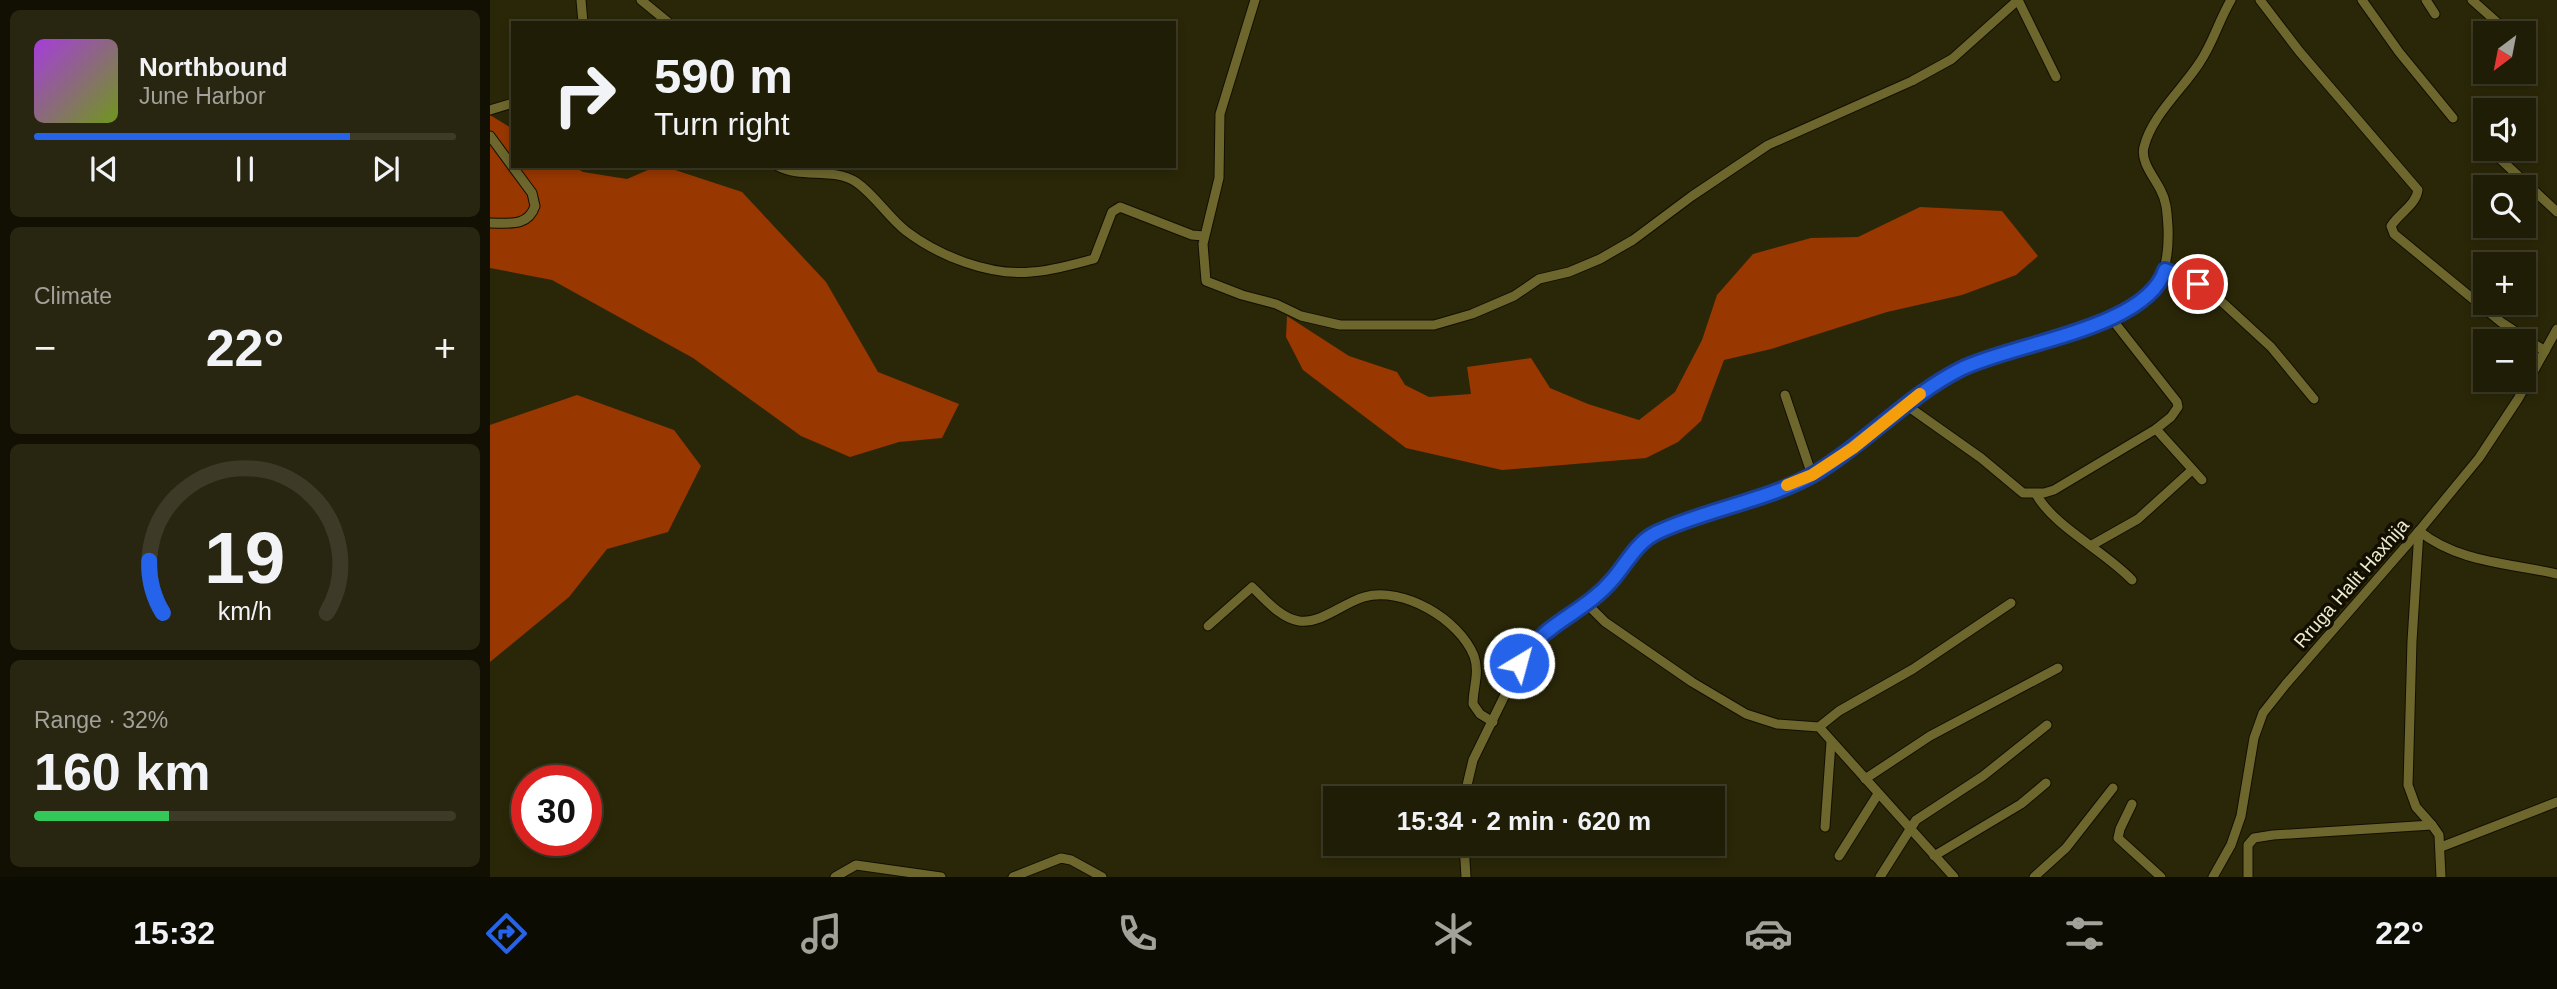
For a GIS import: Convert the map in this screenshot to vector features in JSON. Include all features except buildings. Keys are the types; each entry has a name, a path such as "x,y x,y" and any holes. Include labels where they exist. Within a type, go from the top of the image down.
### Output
{"street":[{"path":"581,0 583,21"},
{"path":"1255,0 1220,114 1219,178 1204,236 1206,281 1242,295 1276,303 1301,316 1354,326 1415,326 1451,321 1514,296 1539,279 1583,267 1617,251 1700,190 1768,145 1912,81 1952,59 2018,0 2056,77"},
{"path":"1467,786 1473,760 1527,650 1551,627 1604,589 1652,535 1812,475 1870,435 1934,384 1965,367 2111,318 2129,310 2150,295 2165,270 2168,242 2166,201 2146,163 2143,147 2160,117 2201,61 2231,0"},
{"path":"2260,0 2299,51 2418,190 2415,200 2391,226 2394,234 2493,315 2545,351"},
{"path":"2362,0 2399,52 2453,118"},
{"path":"2426,0 2435,15"},
{"path":"2473,0 2496,21"},
{"path":"644,1 667,21"},
{"path":"490,110 511,104"},
{"path":"490,136 511,164"},
{"path":"2502,161 2557,212"},
{"path":"490,223 523,222 529,218 535,206 532,193 514,168"},
{"path":"781,168 849,178 907,231 930,246 963,261 999,270 1037,272 1094,259 1112,212 1120,207 1192,235 1204,236"},
{"path":"2165,270 2209,290 2271,347 2314,399"},
{"path":"1906,405 1981,458 2023,493 2036,494 2054,490 2156,429 2176,412 2177,402 2111,318"},
{"name":"Rruga Halit Haxhija","path":"2213,877 2231,845 2241,816 2256,730 2263,713 2420,531 2491,441 2518,400 2557,329"},
{"path":"1784,395 1812,475"},
{"path":"2156,429 2202,480"},
{"path":"2092,545 2138,519 2192,470"},
{"path":"2036,494 2046,509 2118,565 2132,580"},
{"path":"2420,531 2432,542 2462,555 2557,574"},
{"path":"2420,531 2412,641 2408,785 2416,807 2439,835 2441,877"},
{"path":"1208,626 1252,587 1274,608 1299,621 1321,617 1361,597 1400,596 1441,617 1465,642 1473,654 1478,674 1473,704 1480,714 1493,722"},
{"path":"1587,603 1605,622 1692,682 1746,714 1777,724 1819,727 1839,711 1913,669 2011,603"},
{"path":"1865,779 1930,736 2058,668"},
{"path":"1881,877 1916,820 1983,776 2047,725"},
{"path":"1819,727 1950,875"},
{"path":"1825,827 1831,742"},
{"path":"1934,856 2021,804 2046,783"},
{"path":"2034,877 2066,848 2113,788"},
{"path":"1839,856 1878,794"},
{"path":"2441,847 2557,802"},
{"path":"2132,804 2118,838 2161,877"},
{"path":"2248,877 2247,849 2254,838 2432,825"},
{"path":"2231,845 2247,849"},
{"path":"1465,856 1466,877"},
{"path":"1013,877 1061,858 1071,860 1102,877"},
{"path":"835,877 856,865 941,877"}],"shaded area":[{"path":"490,115 511,128 511,168 576,168 583,172 627,179 652,168 669,168 742,192 826,282 878,372 959,404 942,438 899,442 850,457 801,436 693,358 552,280 490,268"},
{"path":"1920,207 2002,211 2038,256 2016,275 1962,295 1887,312 1771,349 1724,360 1701,421 1678,442 1646,458 1502,470 1406,448 1303,370 1286,337 1287,316 1349,356 1397,372 1405,385 1429,397 1471,394 1467,367 1531,358 1550,388 1588,404 1639,420 1675,392 1702,340 1717,295 1753,254 1811,238 1858,237"},
{"path":"577,395 674,430 701,466 668,532 607,549 569,597 490,662 490,425"}],"slow traffic":[{"path":"1787,485 1821,470 1884,425 1920,394"}],"route":[{"path":"1519,663 1538,637 1604,589 1652,535 1812,475 1884,425 1921,393 1947,377 1985,359 2121,314 2155,290 2165,270 2198,284"}]}
